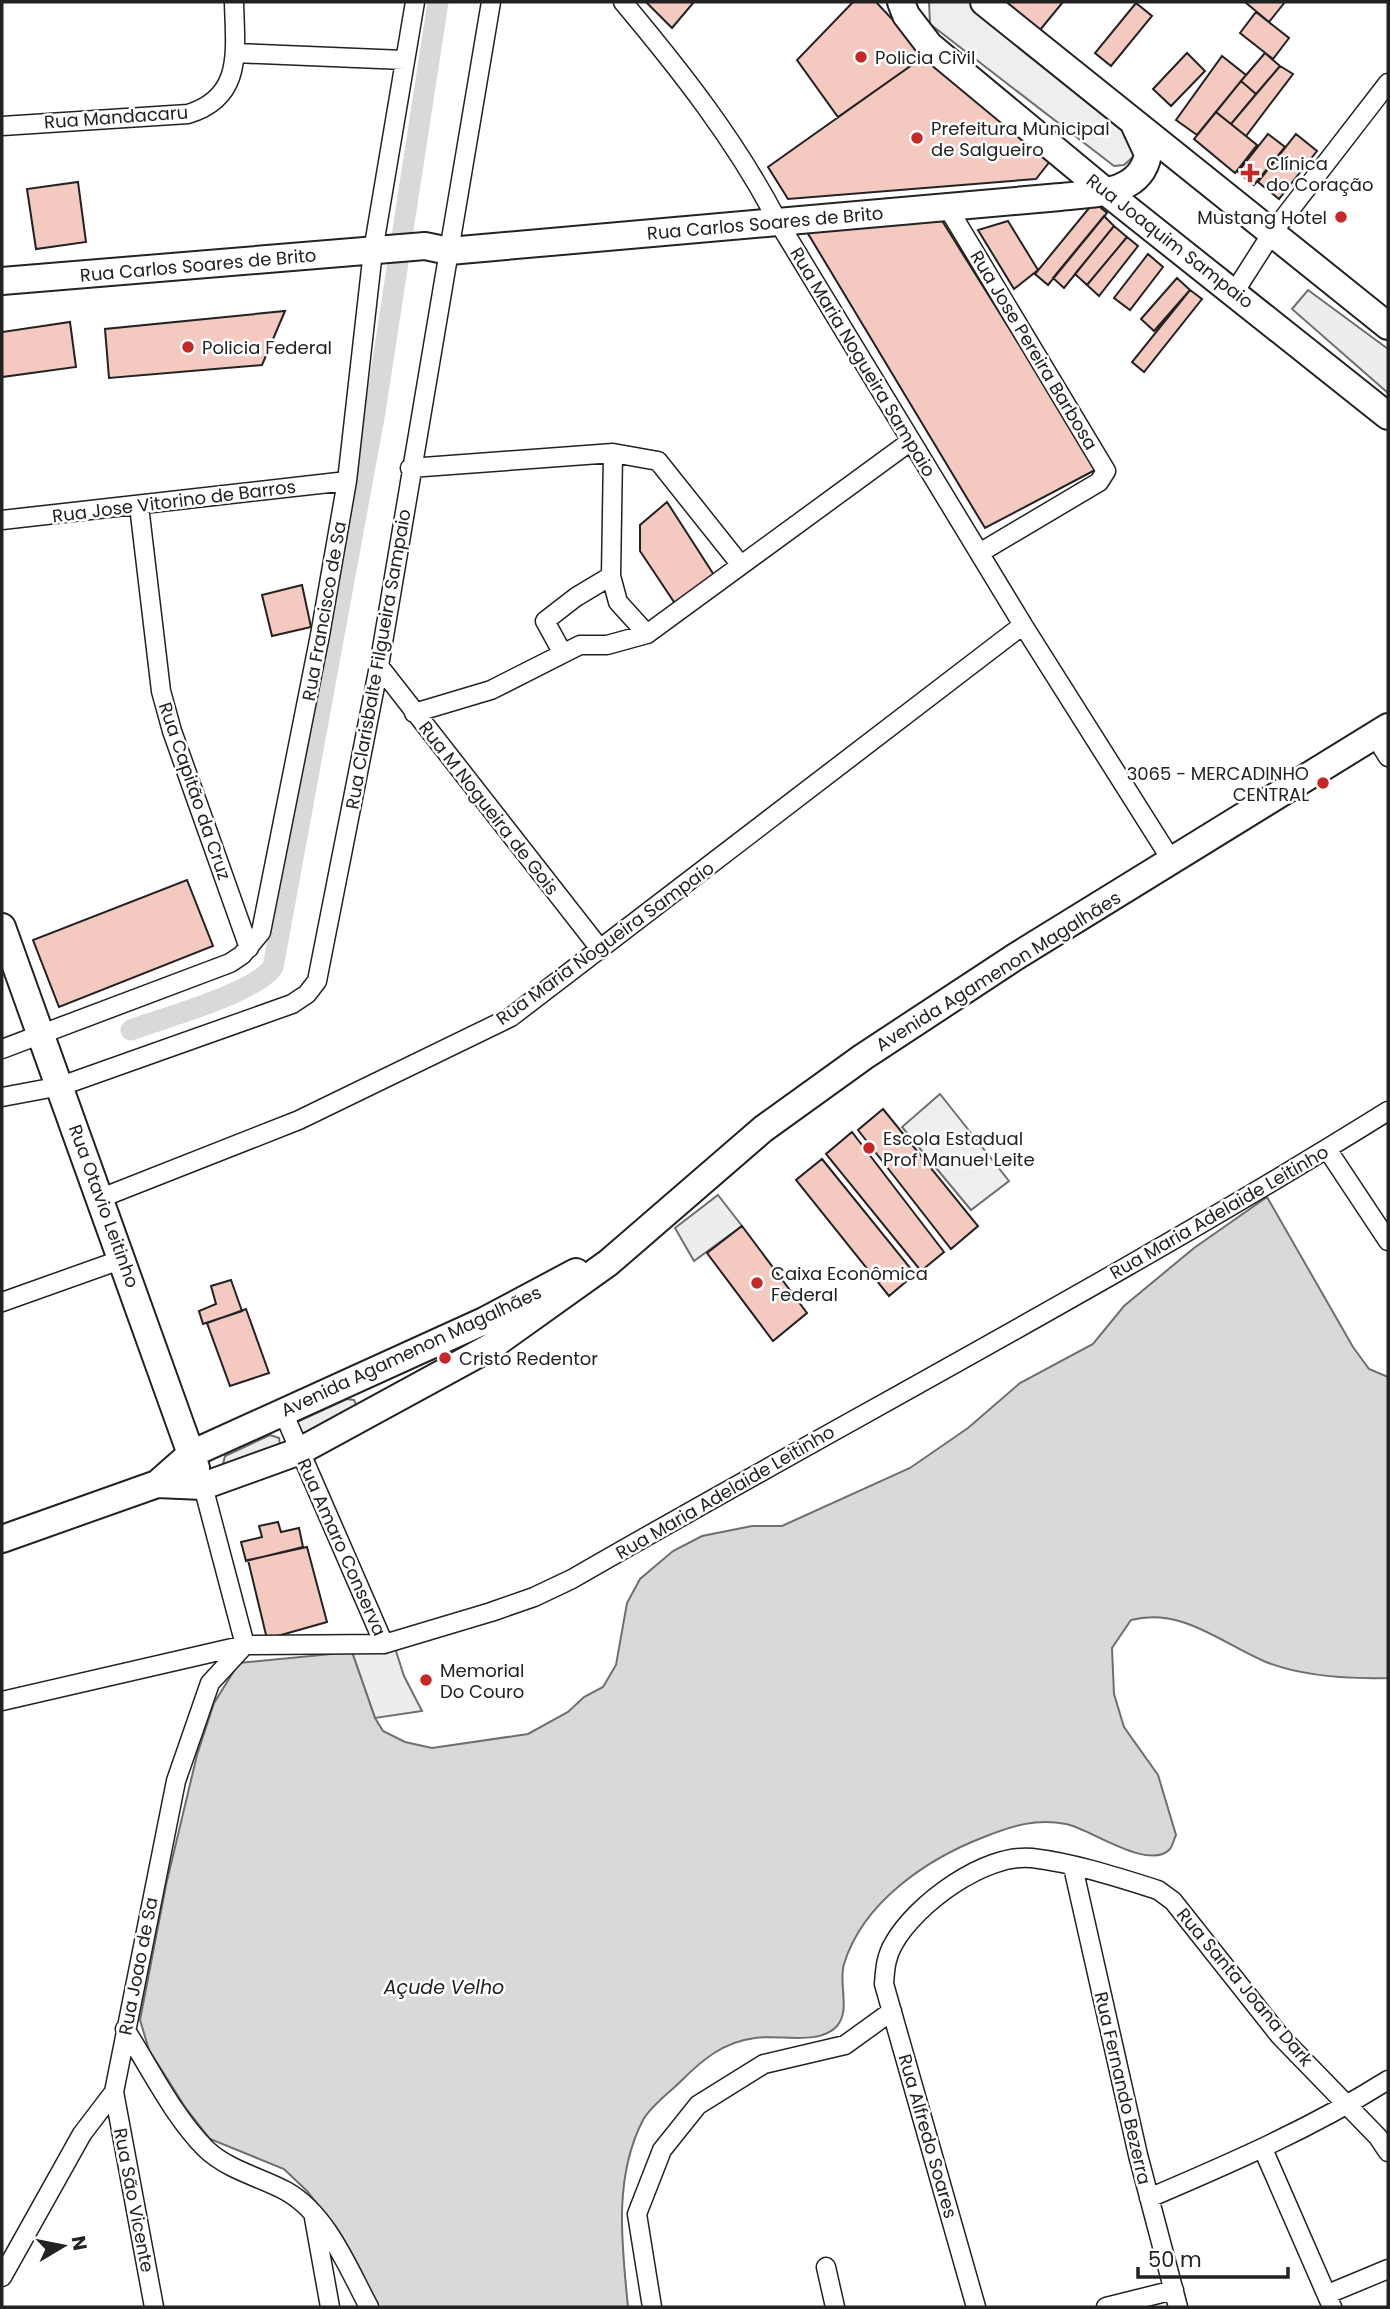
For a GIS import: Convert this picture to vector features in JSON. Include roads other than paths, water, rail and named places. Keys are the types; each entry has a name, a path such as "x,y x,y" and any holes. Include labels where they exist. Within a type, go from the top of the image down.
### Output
{"main road":[{"name":"Rua Joaquim Sampaio","path":"901,2 906,15 929,45 1105,191 1235,291 1388,415"},
{"path":"984,2 1135,126 1388,326"},
{"name":"Rua Carlos Soares de Brito","path":"2,281 948,208 1105,191 1126,186 1140,177 1146,167 1148,154 1135,126"},
{"name":"Avenida Agamenon Magalhães","path":"203,1486 300,1451 448,1370 552,1306 630,1244 763,1129 863,1057 1172,861 1384,740"},
{"name":"Rua Otavio Leitinho","path":"2,927 203,1486"},
{"name":"Avenida Agamenon Magalhães","path":"157,1484 191,1454 437,1342 630,1244"},
{"path":"437,1342 448,1370"},
{"path":"355,1379 373,1411"},
{"path":"2,1539 157,1484 203,1486"}],"street":[{"name":"Rua Mandacaru","path":"2,126 188,114 201,110 218,99 231,80 235,53 234,2"},
{"name":"Rua Francisco de Sa","path":"2,1049 230,963 249,948 265,920 347,481 384,250 404,60 415,2"},
{"name":"Rua Clarisbalte Filgueira Sampaio","path":"2,1097 61,1086 292,1004 312,987 323,958 379,666 410,468 437,248 491,2"},
{"name":"Rua Maria Nogueira Sampaio","path":"623,2 666,53 752,171 777,220 911,441 1172,861"},
{"path":"235,53 404,60"},
{"path":"1235,291 1272,233 1388,83"},
{"name":"Rua Jose Pereira Barbosa","path":"948,208 1106,471 1099,482 981,552"},
{"path":"414,713 491,690 580,645 607,645 648,634 911,441"},
{"path":"410,468 613,453 658,461 740,564"},
{"path":"613,453 611,576 618,601 648,634"},
{"name":"Rua Jose Vitorino de Barros","path":"2,520 347,481"},
{"name":"Rua Capitão da Cruz","path":"139,506 161,691 172,731 249,948"},
{"path":"562,652 545,621 576,597 611,576"},
{"name":"Rua Maria Nogueira Sampaio","path":"101,1198 299,1120 511,1017 1023,625"},
{"name":"Rua M Nogueira de Gois","path":"379,666 601,950"},
{"name":"Rua Maria Adelaide Leitinho","path":"2,1701 245,1644 384,1644 534,1597 572,1579 810,1442 932,1379 1388,1111"},
{"path":"1327,1149 1388,1241"},
{"path":"2,1302 123,1259"},
{"name":"Rua Amaro Conserva","path":"284,1412 384,1644"},
{"path":"203,1486 245,1644"},
{"name":"Rua Joao de Sa","path":"2,2277 82,2134 114,2092 176,1781 211,1683 245,1644"},
{"name":"Rua Santa Joana Dark","path":"885,1965 894,1943 908,1923 934,1898 972,1873 1007,1861 1030,1858 1158,1890 1173,1901 1280,2036 1378,2137 1388,2152"},
{"name":"Rua Fernando Bezerra","path":"1073,1867 1149,2198 1176,2299"},
{"name":"Rua Alfredo Soares","path":"885,1965 884,1984 976,2307"},
{"path":"652,2307 637,2214 662,2150 698,2105 764,2064 845,2045 892,2011"},
{"path":"125,2029 181,2118 206,2148 226,2164 287,2192 313,2215 331,2239 369,2307"},
{"path":"1149,2198 1264,2149 1348,2105 1388,2080"},
{"name":"Rua São Vicente","path":"114,2092 155,2307"},
{"path":"1264,2149 1330,2301 1388,2269"},
{"path":"313,2215 330,2307"},
{"path":"826,2267 835,2307"},
{"path":"1106,2307 1176,2299"}],"water":[{"name":"Açude Velho","path":"1267,1197 1353,1347 1369,1369 1388,1377 1388,1678 1342,1677 1295,1671 1266,1662 1184,1623 1150,1617 1131,1620 1112,1648 1114,1694 1124,1727 1158,1775 1176,1835 1170,1849 1160,1855 1148,1855 1119,1847 1066,1824 1024,1824 962,1846 900,1885 866,1921 853,1942 844,1964 844,2005 837,2026 820,2036 809,2038 765,2037 733,2043 696,2066 646,2115 633,2142 623,2188 622,2236 628,2307 375,2307 331,2221 307,2191 284,2169 210,2139 185,2107 149,2050 140,2020 166,1885 197,1755 214,1703 239,1663 352,1652 375,1718 383,1731 405,1742 432,1748 528,1734 568,1712 584,1697 603,1687 616,1665 627,1603 640,1579 673,1551 702,1536 752,1526 782,1526 910,1468 968,1428 1020,1383 1093,1344 1124,1306 1194,1248"}],"waterway":[{"path":"131,1030 229,995 263,977 273,967 375,412 438,2"}],"place":[{"name":"Policia Civil","path":"861,57"},
{"name":"Prefeitura Municipal de Salgueiro","path":"917,138"},
{"name":"Clínica do Coração","path":"1250,173"},
{"name":"Mustang Hotel","path":"1341,217"},
{"name":"Policia Federal","path":"188,347"},
{"name":"3065 - MERCADINHO CENTRAL","path":"1323,783"},
{"name":"Escola Estadual Prof Manuel Leite","path":"869,1148"},
{"name":"Caixa Econômica Federal","path":"757,1283"},
{"name":"Cristo Redentor","path":"445,1358"},
{"name":"Memorial Do Couro","path":"426,1680"}]}
